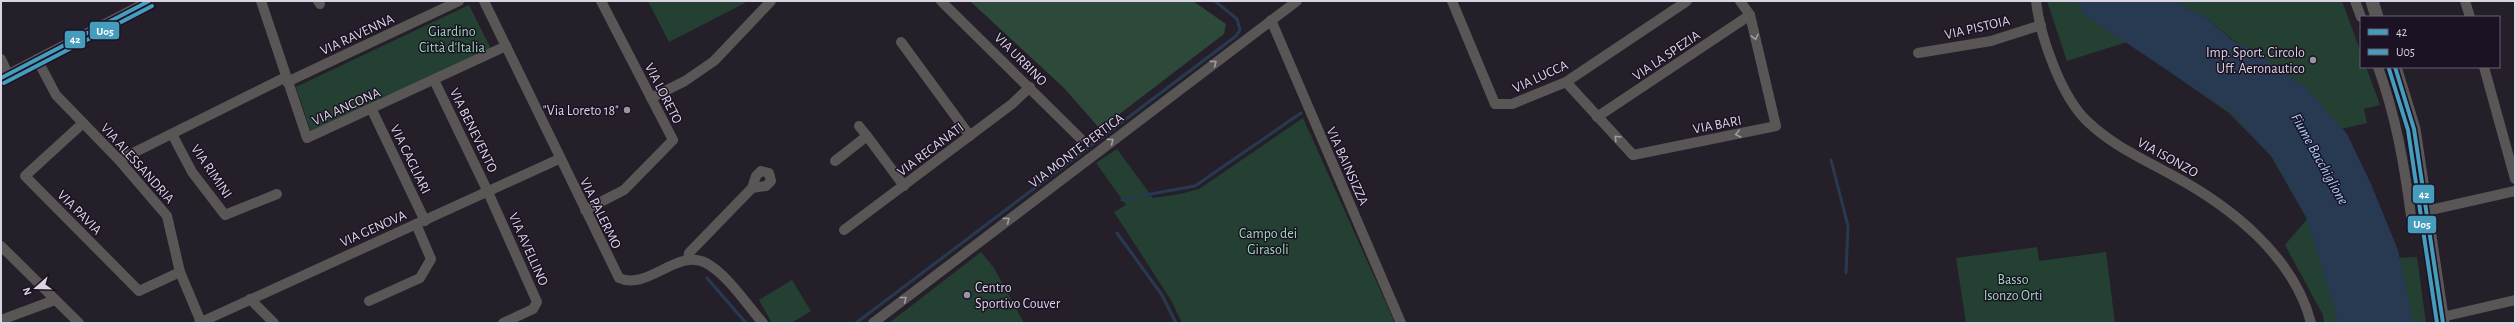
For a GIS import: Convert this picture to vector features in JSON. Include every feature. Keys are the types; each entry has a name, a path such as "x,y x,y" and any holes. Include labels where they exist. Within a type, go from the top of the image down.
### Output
{"street":[{"name":"VIA ANCONA","path":"261,1 308,138 372,110 506,46"},
{"name":"VIA RAVENNA","path":"119,160 287,80 459,1"},
{"name":"VIA PALERMO","path":"484,1 559,159 619,278 633,281 688,260"},
{"name":"VIA LORETO","path":"585,210 624,190 673,140 601,1"},
{"path":"651,98 690,78 714,61 772,1"},
{"name":"VIA URBINO","path":"940,1 1080,138"},
{"name":"VIA MONTE PERTICA","path":"874,323 1296,1"},
{"name":"VIA LUCCA","path":"1452,1 1495,104 1512,104 1566,82 1687,1"},
{"name":"VIA BARI","path":"1566,82 1597,118 1633,155 1776,126 1750,15 1740,1"},
{"name":"VIA ISONZO","path":"2036,1 2041,25 2064,88 2083,118 2118,145 2198,190 2266,245 2291,276 2308,311 2311,323"},
{"path":"2355,1 2361,16"},
{"path":"2372,1 2377,16"},
{"path":"2465,1 2470,16"},
{"path":"1,59 5,76 146,2"},
{"name":"VIA LA SPEZIA","path":"1597,118 1750,15"},
{"name":"VIA BAINSIZZA","path":"1271,20 1401,323"},
{"name":"VIA PISTOIA","path":"1918,53 1991,41 2041,25"},
{"path":"901,42 970,136"},
{"name":"VIA ALESSANDRIA","path":"37,59 56,96 119,160 167,216 180,272 200,322"},
{"path":"2378,68 2393,110 2404,162 2411,216"},
{"path":"2395,68 2414,129 2442,320 2515,300"},
{"path":"2484,68 2515,179"},
{"name":"VIA BENEVENTO","path":"434,80 488,192"},
{"name":"VIA RECANATI","path":"844,230 970,136 1030,88"},
{"name":"VIA CAGLIARI","path":"369,301 420,278 431,259 421,222 372,110"},
{"name":"VIA PAVIA","path":"83,123 25,176 139,291 180,272"},
{"path":"859,126 904,186"},
{"name":"VIA RIMINI","path":"172,134 192,172 225,216 277,194"},
{"path":"835,161 867,136"},
{"name":"VIA GENOVA","path":"200,322 559,159"},
{"path":"752,188 689,253 688,260 705,263 718,272 763,323"},
{"path":"2426,211 2515,191"},
{"name":"VIA AVELLINO","path":"488,192 537,302 533,309 503,323"},
{"path":"1,246 79,323"},
{"path":"250,299 274,323"},
{"path":"1,320 55,300"}],"green space":[{"path":"648,1 744,1 745,3 669,42"},
{"path":"970,1 1193,1 1226,24 1224,34 1100,129 1064,88"},
{"path":"2047,1 2160,1 2397,258 2417,257 2426,323 2324,323 2323,315 2285,245 2307,219 2271,156 2229,113 2127,42 2067,61"},
{"name":"Imp. Sport. Circolo Uff. Aeronautico","path":"2174,1 2342,1 2360,50 2360,68 2366,68 2380,105 2364,109 2367,123 2341,129 2305,87 2233,40 2208,19"},
{"name":"Giardino Città d'Italia","path":"469,5 491,49 311,132 296,87"},
{"name":"Campo dei Girasoli","path":"1303,118 1395,323 1182,323 1171,300 1114,212 1126,205 1096,163 1117,149 1153,198 1180,194 1199,189"},
{"name":"Basso Isonzo Orti","path":"2037,247 2039,261 2106,252 2115,323 1966,323 1956,258"},
{"name":"Centro Sportivo Couver","path":"981,252 994,268 1024,323 889,323"},
{"path":"792,280 811,311 791,323 772,323 759,300"}],"water":[{"name":"Fiume Bacchiglione","path":"2077,1 2174,1 2208,19 2232,40 2251,50 2305,87 2347,134 2371,184 2398,250 2413,323 2339,323 2306,217 2273,158 2230,112 2083,14"}],"waterway":[{"path":"856,323 1236,36 1240,30 1237,19 1215,1"},
{"path":"1140,196 1195,186 1301,113"},
{"path":"1831,160 1848,226 1846,273"},
{"path":"1122,200 1135,197"},
{"path":"1117,233 1162,295 1176,323"},
{"path":"707,278 746,323"}],"transit line":[{"name":"42","path":"1,78 149,1"},
{"name":"U05","path":"4,83 152,6"},
{"name":"42","path":"2395,68 2414,129 2443,323"},
{"name":"U05","path":"2389,69 2408,130 2437,323"}],"place":[{"name":"Imp. Sport. Circolo Uff. Aeronautico","path":"2313,60"},
{"name":"\"Via Loreto 18\"","path":"627,110"},
{"name":"Centro Sportivo Couver","path":"967,295"}]}
